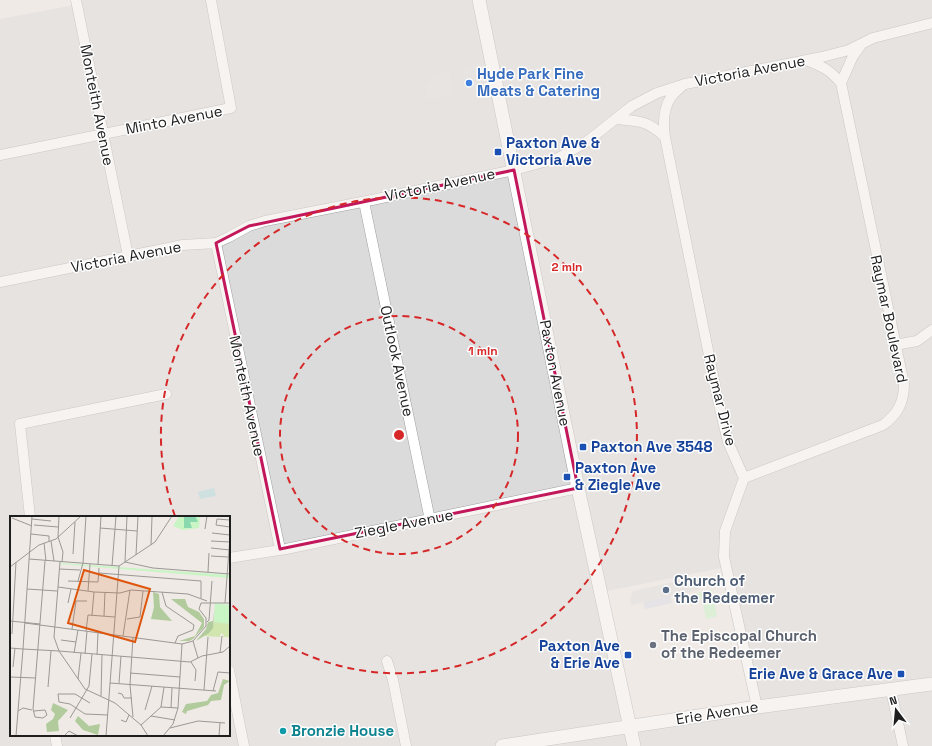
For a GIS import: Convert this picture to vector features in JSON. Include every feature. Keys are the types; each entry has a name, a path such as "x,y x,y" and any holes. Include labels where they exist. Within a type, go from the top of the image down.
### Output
{"street":[{"name":"Monteith Avenue","path":"76,0 128,256"},
{"name":"Minto Avenue","path":"0,155 231,108 211,0"},
{"name":"Paxton Avenue","path":"479,0 578,488 634,746"},
{"name":"Victoria Avenue","path":"0,282 183,245 216,243 248,226 265,221 364,202 514,170 558,158 585,143 632,106 650,96 684,84 849,50 873,38 932,22"},
{"path":"805,60 823,66 834,75 841,84 853,56 861,44"},
{"name":"Raymar Drive","path":"684,84 671,97 666,107 663,121 665,137 718,400 728,442 744,478"},
{"name":"Raymar Boulevard","path":"744,478 884,425 897,412 904,393 904,384 841,84"},
{"path":"615,119 641,121 655,127 665,137"},
{"name":"Outlook Avenue","path":"364,202 430,520"},
{"name":"Monteith Avenue","path":"216,243 280,549"},
{"path":"895,345 917,341 932,330"},
{"path":"30,516 20,424 166,394"},
{"path":"744,478 725,531 724,557 757,707"},
{"name":"Ziegle Avenue","path":"230,558 430,520 578,488"},
{"path":"387,661 393,680 406,746"},
{"path":"230,675 244,746"},
{"name":"Erie Avenue","path":"502,746 757,707 932,684"},
{"path":"891,690 903,746"},
{"path":"55,736 57,746"}],"highlighted area":[{"path":"514,170 578,488 280,549 216,243 249,226"}],"shaded area":[{"path":"74,0 932,0 932,746 0,746 0,19 75,5","holes":["726,567 757,707 630,726 602,592"]},
{"path":"480,64 483,73 463,76 461,68"},
{"path":"449,72 454,95 427,100 425,85 431,84 429,76"},
{"name":"Church of the Redeemer","path":"701,576 698,584 699,590 631,605 630,598 633,591"},
{"path":"670,596 672,603 645,609 643,602"}],"green space":[{"path":"712,590 717,616 706,619 702,599 695,601 693,594"}],"water":[{"path":"214,488 216,496 200,499 198,492"}],"place":[{"name":"Hyde Park Fine Meats & Catering","path":"469,83"},
{"name":"Paxton Ave & Victoria Ave","path":"498,152"},
{"name":"Paxton Ave 3548","path":"583,447"},
{"name":"Paxton Ave & Ziegle Ave","path":"567,477"},
{"name":"Church of the Redeemer","path":"666,590"},
{"name":"The Episcopal Church of the Redeemer","path":"653,645"},
{"name":"Paxton Ave & Erie Ave","path":"628,655"},
{"name":"Erie Ave & Grace Ave","path":"901,674"},
{"name":"Bronzie House","path":"283,731"}]}
